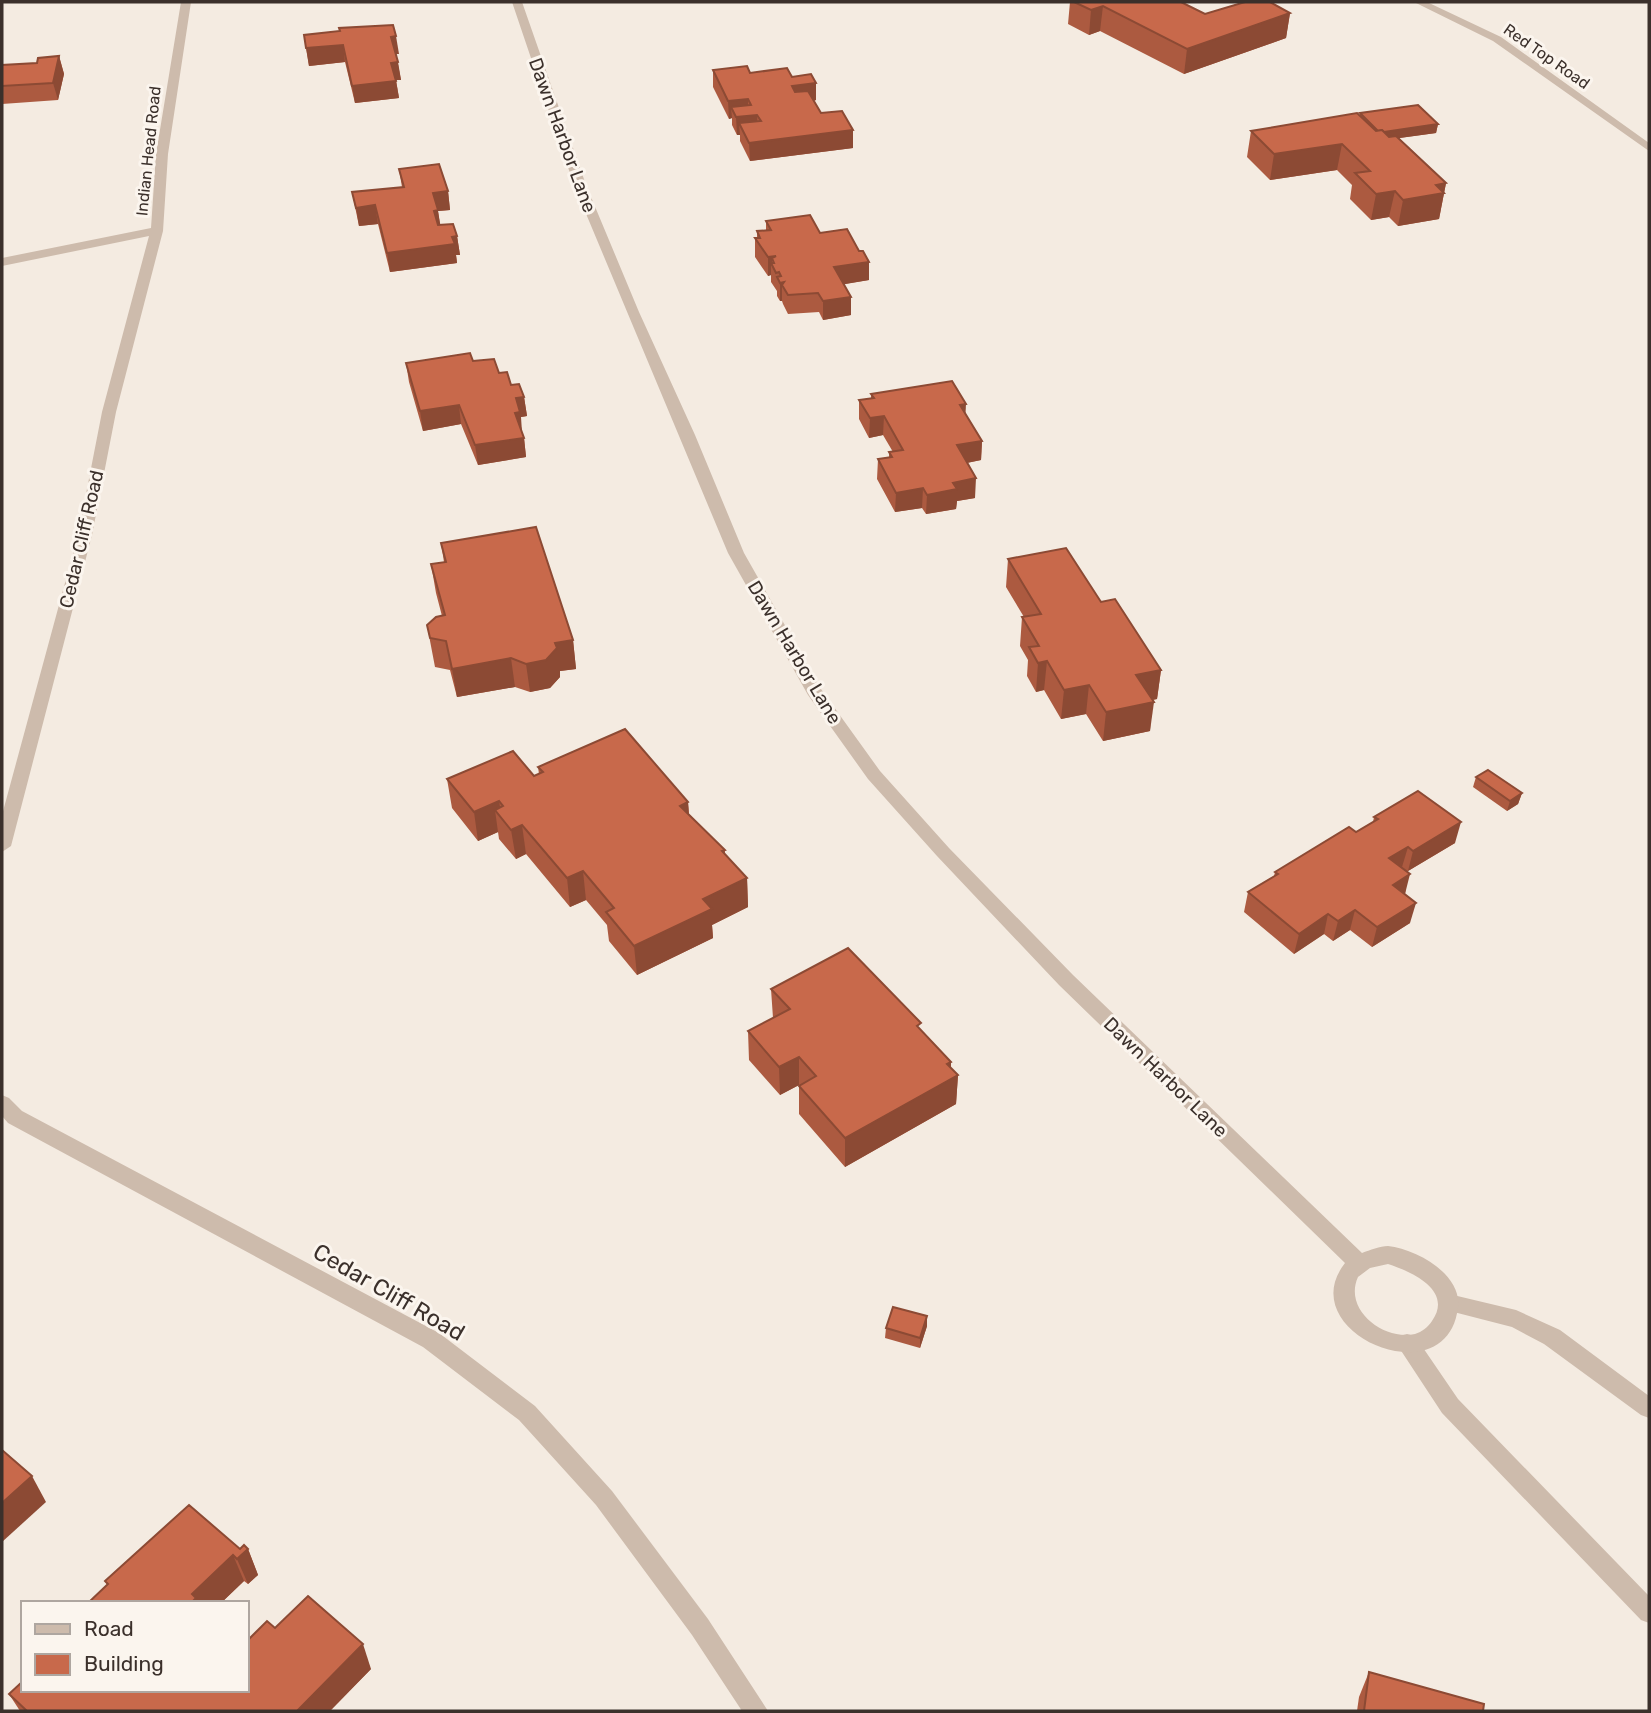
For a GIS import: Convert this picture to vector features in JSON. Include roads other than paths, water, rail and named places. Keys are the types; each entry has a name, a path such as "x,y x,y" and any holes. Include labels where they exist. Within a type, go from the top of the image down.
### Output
{"street":[{"name":"Indian Head Road","path":"2,262 157,231 162,154 186,2"},
{"name":"Dawn Harbor Lane","path":"517,2 580,185 632,313 688,435 736,553 814,691 874,775 943,852 1066,980 1359,1263"},
{"name":"Red Top Road","path":"1419,2 1497,39 1649,148"},
{"name":"Cedar Cliff Road","path":"2,846 85,535 109,412 157,231"},
{"name":"Cedar Cliff Road","path":"2,1103 15,1117 431,1340 527,1413 604,1498 699,1627 756,1711"},
{"path":"1388,1255 1422,1265 1445,1289 1449,1303 1448,1317 1442,1330 1430,1339 1407,1343 1378,1338 1351,1315 1344,1300 1344,1286 1349,1273 1359,1263 1373,1256 1388,1255"},
{"path":"1449,1303 1516,1319 1552,1337 1649,1408"},
{"path":"1407,1343 1450,1406 1649,1612"}]}
